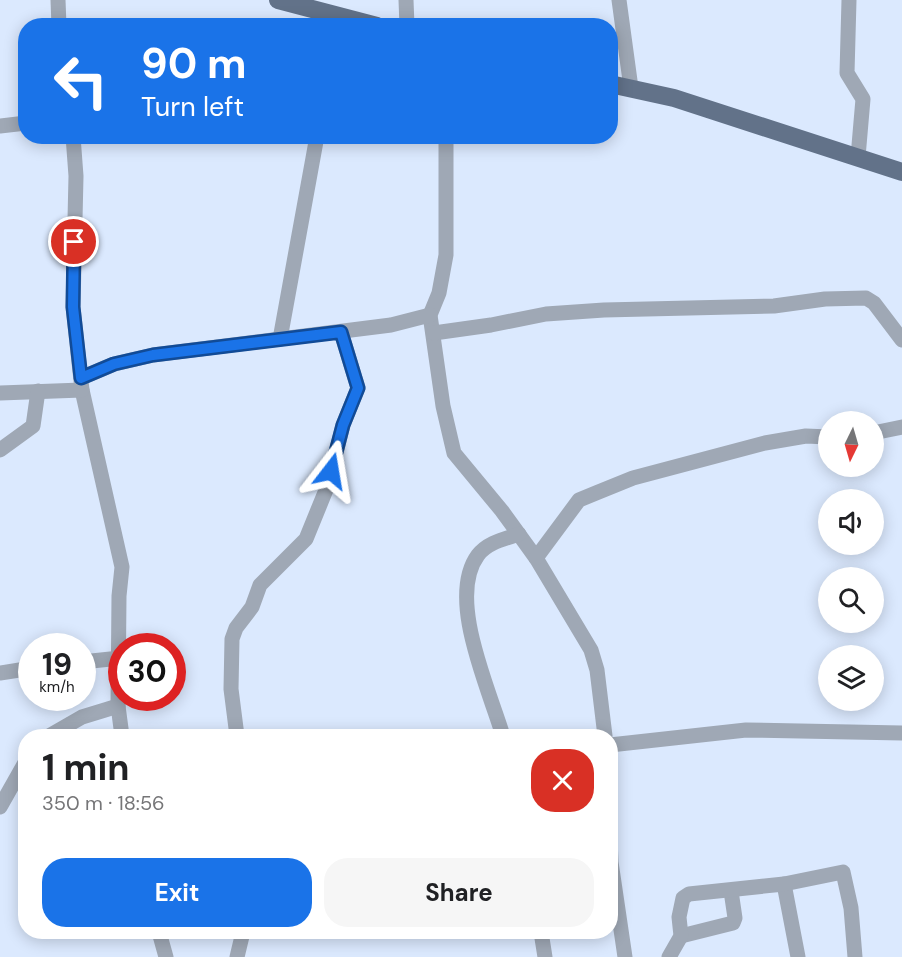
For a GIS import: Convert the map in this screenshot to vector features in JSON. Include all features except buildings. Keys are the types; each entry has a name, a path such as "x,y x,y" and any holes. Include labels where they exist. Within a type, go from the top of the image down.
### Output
{"main road":[{"path":"278,0 334,18"},
{"path":"618,86 674,98 902,172"}],"street":[{"path":"58,0 59,18"},
{"path":"406,0 407,18"},
{"path":"619,0 631,88"},
{"path":"849,0 847,73 860,91 864,106 858,158"},
{"path":"0,126 18,124"},
{"path":"73,144 76,176 73,307 82,384 122,567 119,596 120,633"},
{"path":"280,339 316,144"},
{"path":"446,144 446,255 439,293 430,315 443,406 454,453 536,558 591,650 597,670 604,729"},
{"path":"434,333 491,326 546,314 604,310 774,306 825,299 866,298 874,303 902,340"},
{"path":"0,393 38,391 82,384 114,364 153,355 391,325 430,315"},
{"path":"236,729 231,689 232,639 236,628 252,607 260,585 306,539 328,485 343,425 358,388 341,332"},
{"path":"0,450 33,426 38,391"},
{"path":"884,431 902,427"},
{"path":"536,558 579,500 633,478 765,442 818,437"},
{"path":"501,729 480,674 466,593 471,566 480,553 495,542 519,534"},
{"path":"0,673 18,670"},
{"path":"61,729 82,717 108,709"},
{"path":"119,711 121,729"},
{"path":"618,744 746,730 902,733"},
{"path":"0,807 18,775"},
{"path":"669,957 681,936 679,917 683,898 689,894 784,884 843,872 851,908 855,957"},
{"path":"784,884 798,957"},
{"path":"681,936 734,923 731,891"},
{"path":"618,907 625,957"},
{"path":"161,939 166,957"},
{"path":"237,957 241,939"},
{"path":"543,939 545,957"},
{"path":"623,939 638,957"}],"route":[{"path":"74,242 73,307 81,378 114,364 153,355 341,332 358,388 343,425 331,471"}]}
